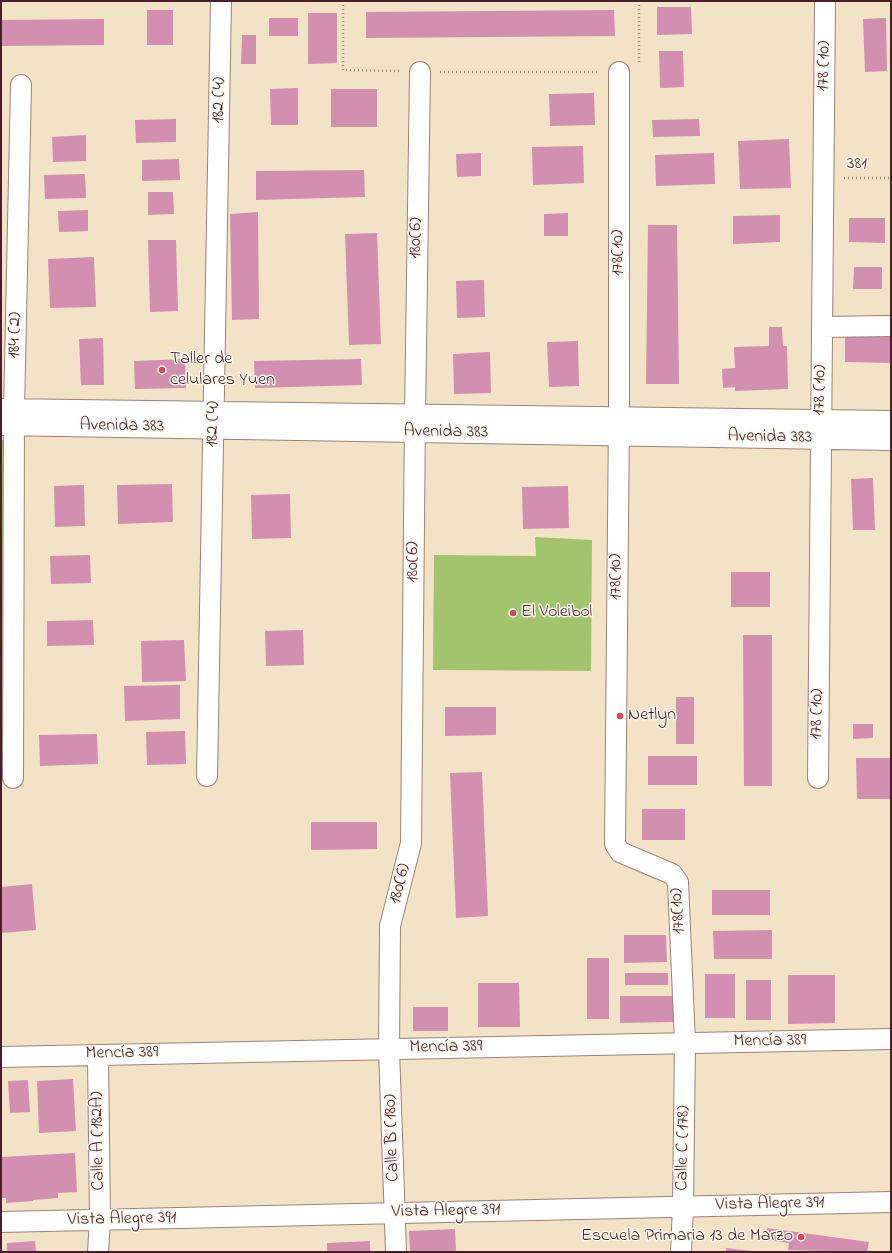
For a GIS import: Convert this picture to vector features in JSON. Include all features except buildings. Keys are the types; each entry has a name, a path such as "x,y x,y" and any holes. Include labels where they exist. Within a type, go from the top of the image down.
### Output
{"street":[{"name":"182 (4)","path":"207,776 221,1"},
{"name":"178 (10)","path":"818,778 825,1"},
{"name":"180(6)","path":"389,1049 390,926 411,843 420,72"},
{"name":"178(10)","path":"619,72 615,844 620,852 672,874 678,882 685,1043"},
{"name":"184 (2)","path":"13,778 8,418 21,85"},
{"path":"822,327 891,326"},
{"name":"Avenida 383","path":"8,418 821,429 891,421"},
{"name":"Avenida 383","path":"821,429 891,440"},
{"name":"Mencía 389","path":"1,1057 891,1040"},
{"name":"Calle C (178)","path":"680,1252 683,1207 685,1043"},
{"name":"Calle B (180)","path":"389,1049 396,1214 396,1252"},
{"name":"Calle A (182A)","path":"98,1055 100,1220 98,1252"},
{"name":"Vista Alegre 391","path":"1,1222 891,1202"}],"path":[{"path":"343,1 343,70 420,72 639,72 639,1"},
{"name":"381","path":"823,178 891,178"}],"green space":[{"path":"1,440 9,440 2,765 1,765"},
{"name":"El Voleibol","path":"535,537 592,540 591,671 433,670 434,555 536,556"}],"place":[{"name":"Taller de celulares Yuen","path":"162,370"},
{"name":"El Voleibol","path":"513,613"},
{"name":"Netlyn","path":"620,716"},
{"name":"Escuela Primaria 13 de Marzo","path":"801,1237"}]}
